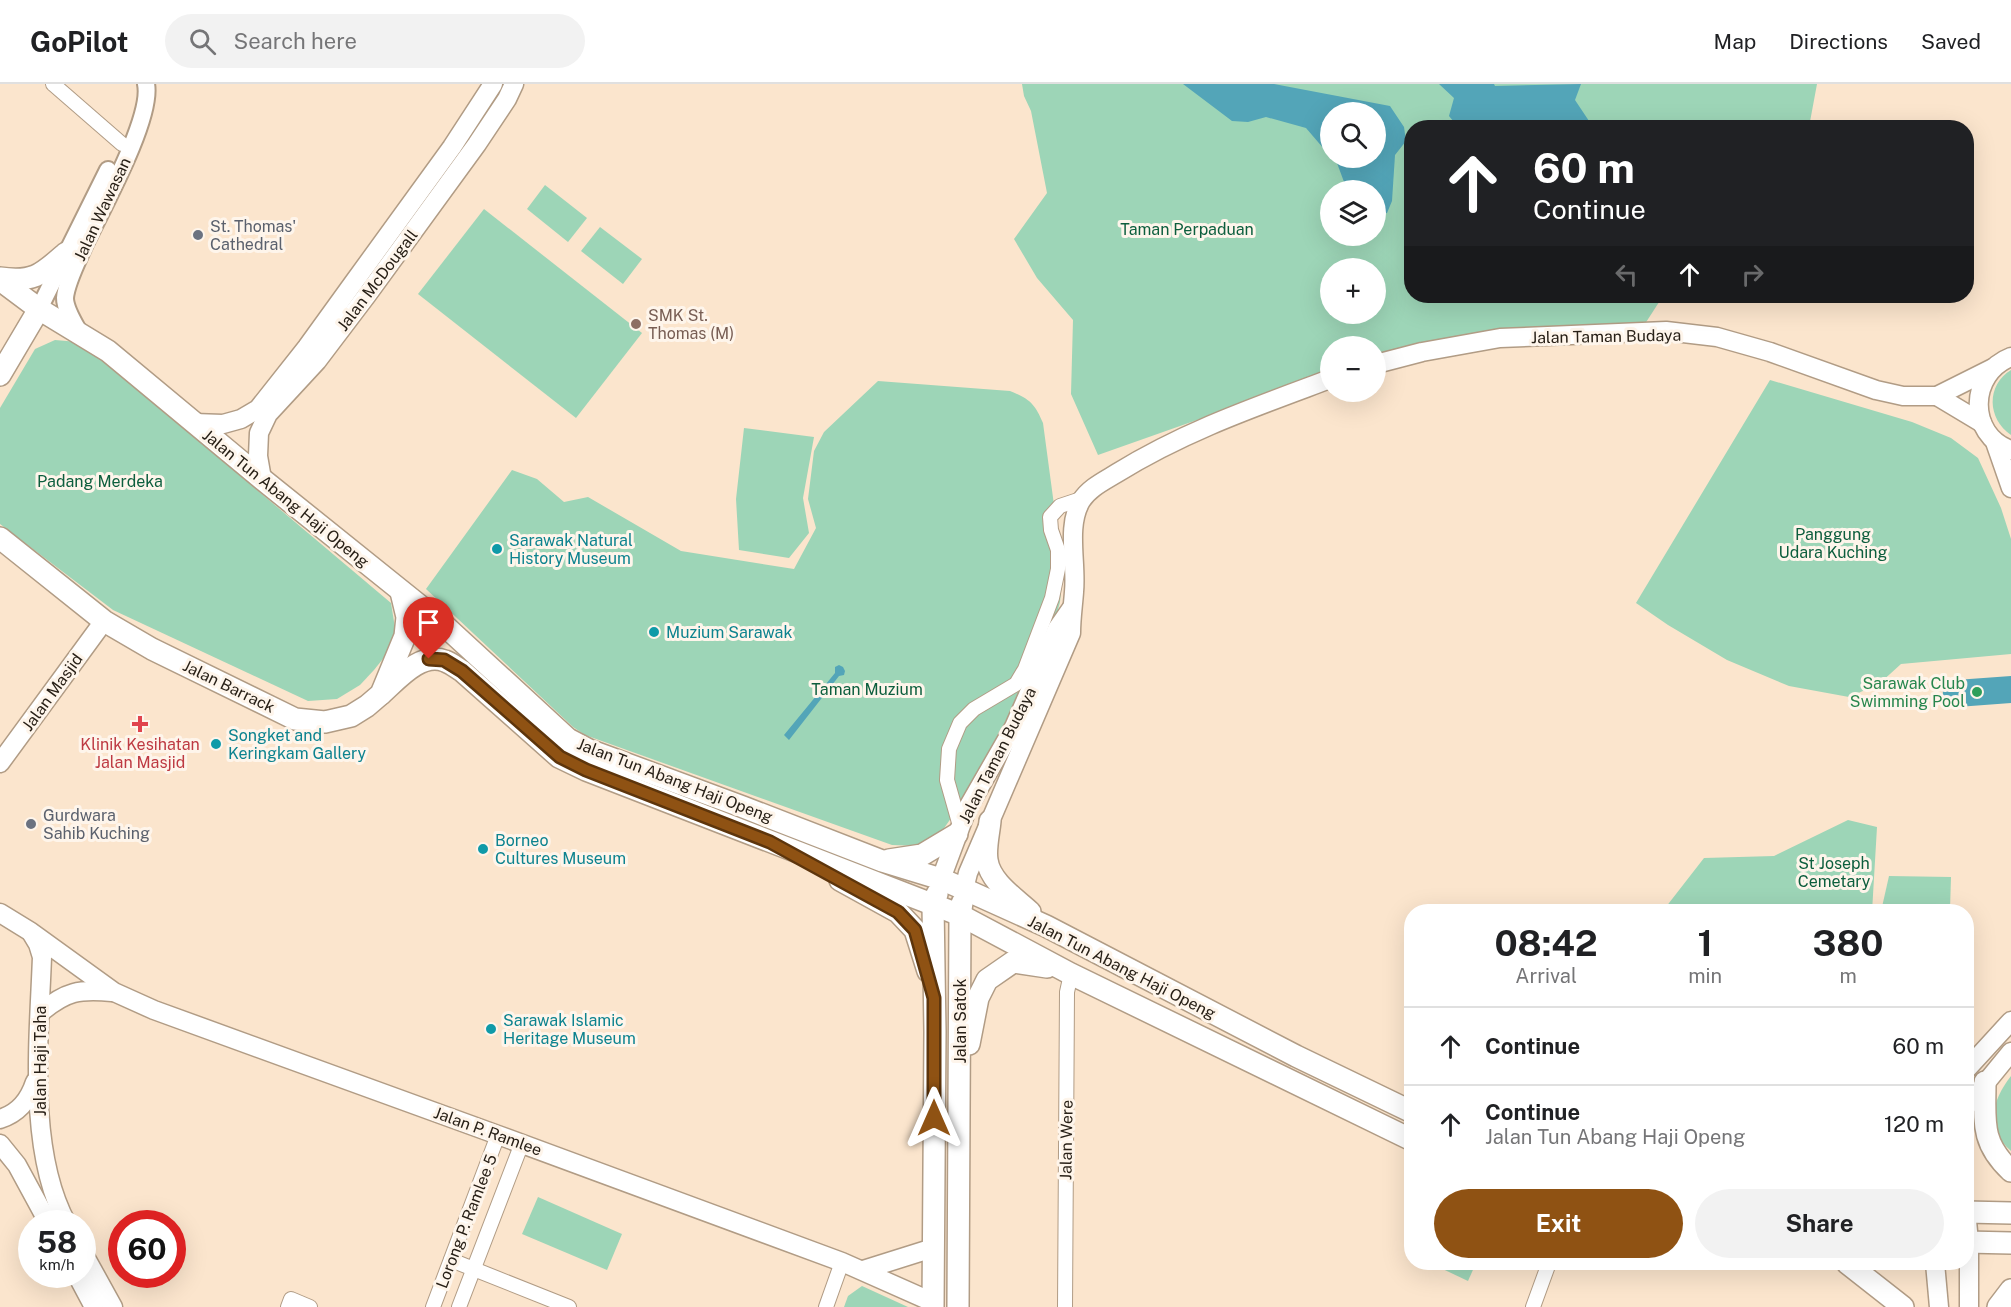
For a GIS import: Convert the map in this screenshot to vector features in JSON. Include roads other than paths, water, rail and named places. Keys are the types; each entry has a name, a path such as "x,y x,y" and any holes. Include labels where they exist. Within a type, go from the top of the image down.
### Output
{"main road":[{"name":"Jalan McDougall","path":"194,423 223,424 241,419 258,409 307,347 445,157 493,84"},
{"name":"Jalan McDougall","path":"262,479 258,456 260,433 268,414 317,361 367,295 477,144 514,84"},
{"path":"0,279 30,278 40,275 66,253"},
{"name":"Jalan Tun Abang Haji Openg","path":"0,279 39,309 108,351 262,479 445,626 568,739 589,750 882,861 941,879 964,889 1046,926 1296,1056 1404,1108"},
{"path":"0,375 39,309"},
{"name":"Jalan Taman Budaya","path":"1386,361 1422,352 1500,338 1666,332 1717,337 1770,352 1875,390 1903,396 1937,396"},
{"path":"1937,396 2011,357"},
{"path":"1982,423 1978,409 1979,394 1984,380 1993,368"},
{"path":"1084,498 1090,490 1151,452 1217,420 1320,383"},
{"path":"1937,396 1982,423 2003,446 2011,488"},
{"name":"Jalan Taman Budaya","path":"960,915 968,873 1071,633 1074,592 1074,524 1084,498"},
{"name":"Jalan Barrack","path":"0,538 104,621 152,649 295,719 325,722 351,716 381,694"},
{"path":"381,694 405,636 407,617 401,592"},
{"name":"Jalan Taman Budaya","path":"933,905 967,809 1014,727 1057,628 1071,609"},
{"name":"Jalan Masjid","path":"0,763 104,621"},
{"name":"Jalan Tun Abang Haji Openg","path":"381,694 416,664 429,659 444,660 462,671 560,757 586,770 960,915 1071,974 1404,1136"},
{"path":"990,821 986,859 990,872 1046,926"},
{"path":"882,861 922,855 958,830"},
{"path":"770,842 898,912 915,930 934,998"},
{"name":"Jalan Satok","path":"931,1305 933,1276 933,905"},
{"name":"Jalan P. Ramlee","path":"0,913 31,932 114,992 199,1028 522,1143 842,1262 863,1270 931,1305"},
{"name":"Jalan Satok","path":"958,1307 960,915"},
{"name":"Jalan Haji Taha","path":"31,932 42,957 38,1072 39,1117 51,1183 62,1210"},
{"path":"960,1094 978,998 987,980 1013,962 1036,964 1071,974"},
{"name":"Jalan P. Ramlee","path":"40,1013 57,999 86,989 114,992"},
{"path":"1974,1061 2011,1022"},
{"path":"1974,1096 2011,1053"},
{"path":"0,1119 29,1100 38,1072"},
{"path":"1985,1082 1985,1131 1994,1152 2011,1171"},
{"path":"0,1144 16,1165 41,1210"},
{"path":"1974,1211 2011,1213"},
{"path":"1974,1242 2011,1244"},
{"path":"863,1270 933,1248"},
{"path":"1857,1270 1903,1307"},
{"path":"1936,1270 1939,1307"},
{"path":"1968,1270 1969,1307"},
{"path":"96,1276 113,1307"},
{"path":"83,1288 94,1307"},
{"path":"1998,1307 2011,1290"}],"street":[{"path":"53,84 122,144"},
{"name":"Jalan Wawasan","path":"39,309 122,144 134,109 135,84"},
{"name":"Jalan Wawasan","path":"79,332 65,299 75,266 143,116 146,84"},
{"path":"958,830 947,780 949,749 960,723 974,709 1016,684 1025,669 1053,598 1058,569 1058,550 1051,530 1050,517 1060,506 1084,498"},
{"name":"Jalan Were","path":"1065,1307 1068,992 1071,974"},
{"name":"Lorong P. Ramlee 5","path":"433,1307 498,1135"},
{"name":"Lorong P. Ramlee 5","path":"459,1307 522,1143"},
{"path":"451,1260 569,1307"},
{"path":"826,1307 842,1262"},
{"path":"1533,1307 1546,1270"},
{"path":"288,1307 291,1299 310,1307"}],"water":[{"path":"1183,84 1274,84 1369,102 1320,102 1320,144 1306,128 1266,117 1248,122 1232,121"},
{"path":"1439,84 1494,84 1495,86 1581,84 1575,100 1588,120 1452,120 1449,116 1454,98"},
{"path":"1386,105 1390,106 1404,127 1404,144 1395,155 1392,201 1387,213 1386,180 1343,180 1339,168 1386,168"},
{"path":"839,665 845,671 844,675 839,676 789,740 784,735 835,673 835,667"},
{"name":"Sarawak Club Swimming Pool","path":"2011,676 2011,703 1944,708 1942,681"}],"place":[{"name":"St. Thomas' Cathedral","path":"198,235"},
{"name":"SMK St. Thomas (M)","path":"636,324"},
{"name":"Sarawak Natural History Museum","path":"497,549"},
{"name":"Muzium Sarawak","path":"654,632"},
{"name":"Sarawak Club Swimming Pool","path":"1977,692"},
{"name":"Klinik Kesihatan Jalan Masjid","path":"140,724"},
{"name":"Songket and Keringkam Gallery","path":"216,744"},
{"name":"Gurdwara Sahib Kuching","path":"31,824"},
{"name":"Borneo Cultures Museum","path":"483,849"},
{"name":"Sarawak Islamic Heritage Museum","path":"491,1029"}],"park label":[{"name":"Taman Perpaduan","path":"1187,229"},
{"name":"Padang Merdeka","path":"100,481"},
{"name":"Panggung Udara Kuching","path":"1833,543"},
{"name":"Taman Muzium","path":"867,689"},
{"name":"St Joseph Cemetary","path":"1834,872"}]}
